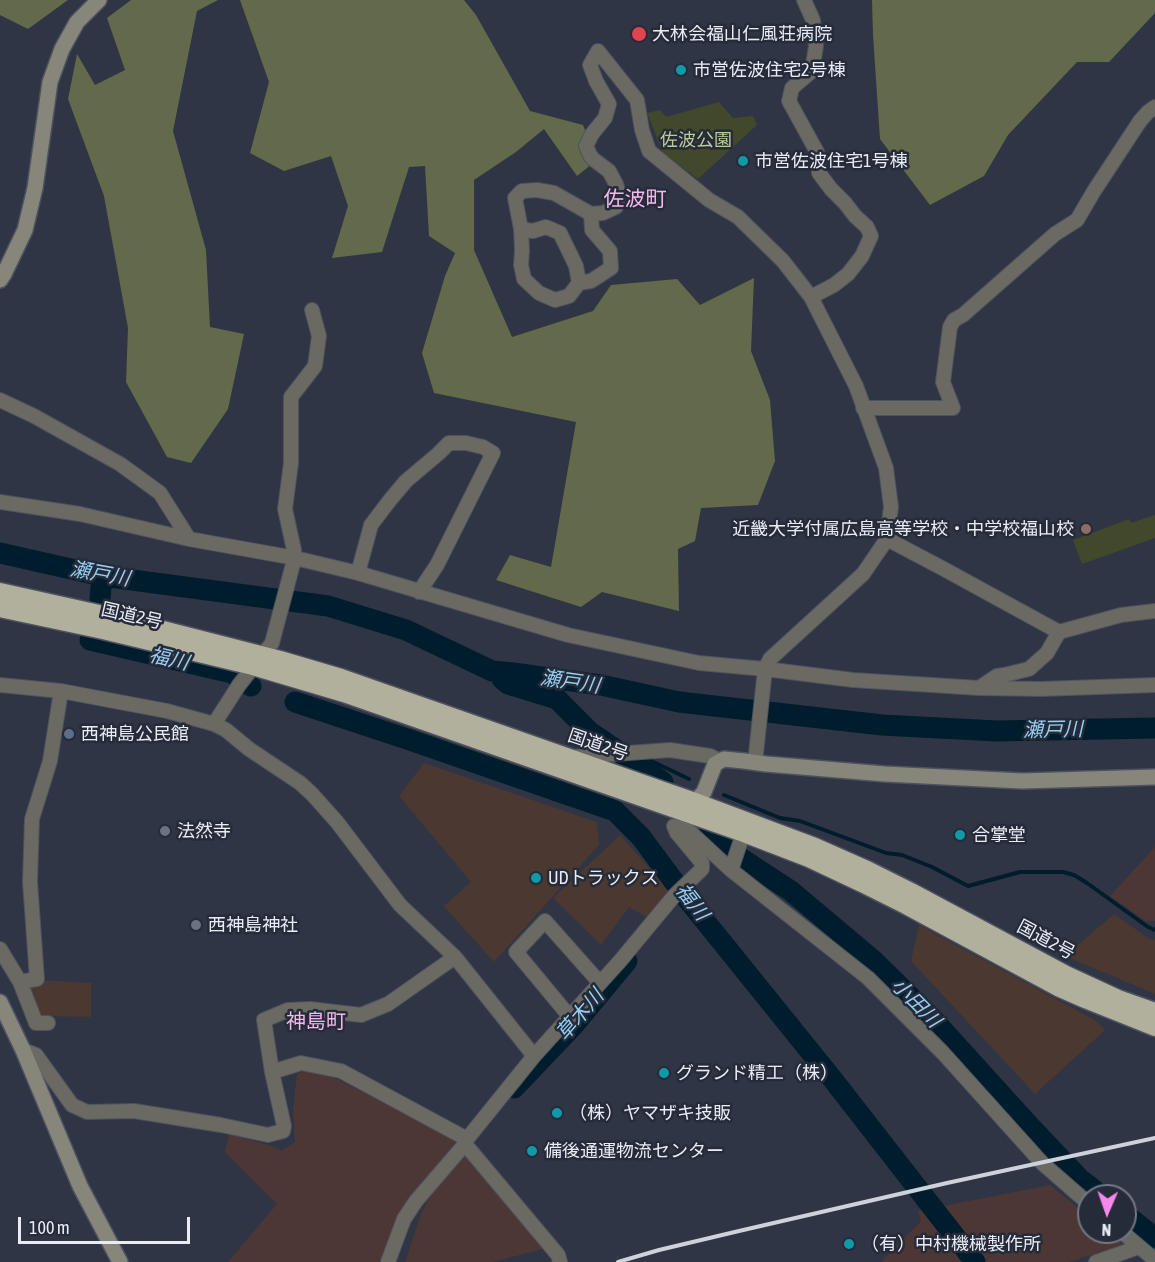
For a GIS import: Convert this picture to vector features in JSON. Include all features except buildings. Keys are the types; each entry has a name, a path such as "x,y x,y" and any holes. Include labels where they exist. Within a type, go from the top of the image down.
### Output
{"highway":[{"name":"国道2号","path":"0,592 108,616 344,693 809,858 1077,996 1155,1027"},
{"name":"国道2号","path":"0,608 255,664 341,678 570,757 685,813"},
{"name":"国道2号","path":"743,834 815,847 911,892 1066,975 1118,999 1155,1012"}],"street":[{"path":"0,280 25,230 35,188 50,82 62,49 78,22 99,0"},
{"path":"804,0 813,20 816,46 812,71 792,88 789,101 817,152 819,173 867,227 871,236 862,256 848,274 834,285 811,297"},
{"path":"591,214 592,230 610,251 611,268 591,281 579,283 569,296 555,300 538,293 524,279 521,265 521,229 515,198 522,190 554,193 591,214 603,213 616,207 619,194 616,184 609,171 593,159 586,146 605,118 609,104 590,65 598,51 637,100 642,130 649,152 709,201 738,217 783,261 811,297 851,376 886,468 891,507 887,539 863,574 770,659 764,672 756,757"},
{"path":"863,408 953,408 943,382 950,327 954,320 963,315 1055,234 1077,220 1140,121 1155,107"},
{"path":"521,229 533,231 546,227 560,233 576,266 579,283"},
{"path":"214,724 255,664 294,561 294,549 285,509 291,463 291,397 315,366 318,336 312,310"},
{"path":"0,400 34,416 120,464 160,493 189,539"},
{"path":"358,573 371,525 406,481 449,442 483,447 494,453 437,565 418,592"},
{"path":"0,502 80,514 189,539 358,573 568,636 699,663 764,672 853,680 980,688 1041,689 1155,685"},
{"path":"887,539 1059,632 1121,615 1155,611"},
{"path":"980,688 998,676 1029,669 1047,653 1059,632"},
{"path":"0,684 61,691 166,711 214,724 226,730 312,794 337,822 400,905 455,957 534,1056"},
{"path":"21,982 37,979 30,882 32,819 50,761 61,691"},
{"path":"570,757 670,750 710,756 720,761"},
{"path":"388,1262 404,1219 416,1200 534,1056 620,961 674,896 702,869 702,863 677,833 685,813 704,792 715,764 720,761 756,757 885,774 1022,781 1155,777"},
{"path":"685,813 689,831 868,978 943,1053 1042,1163 1077,1194"},
{"path":"732,867 743,834"},
{"path":"570,1017 516,952 545,921 600,983"},
{"path":"0,949 21,982 36,1023 48,1023"},
{"path":"23,1050 36,1055 72,1105 87,1112 134,1111 268,1135 283,1131 284,1126 264,1020 288,1010 310,1009 361,1015 388,1004 455,957"},
{"path":"0,962 21,982"},
{"path":"0,1002 23,1050 80,1186 120,1262"},
{"path":"272,1072 301,1063 341,1071 466,1141 558,1255 560,1262"},
{"path":"1136,1244 1155,1260"},
{"path":"1096,1262 1139,1247"}],"shaded area":[{"path":"424,763 597,822 599,845 494,962 444,906 471,882 399,796"},
{"path":"620,835 671,893 650,919 629,907 601,945 553,898"},
{"path":"1155,847 1155,921 1146,921 1110,896"},
{"path":"1114,914 1148,938 1155,940 1155,994 1065,956"},
{"path":"919,925 1095,1020 1105,1030 1035,1094 911,961"},
{"path":"39,980 91,983 91,1017 39,1016 31,997 31,988"},
{"path":"305,1070 321,1071 457,1140 404,1208 387,1262 228,1262 277,1204 225,1152 229,1134 282,1151 295,1142 293,1112 297,1074"},
{"path":"472,1148 554,1246 493,1262 405,1262 421,1214 431,1195"},
{"path":"1050,1185 1077,1207 1077,1244 1124,1245 1069,1262 881,1262 921,1221 918,1211"}],"green space":[{"path":"0,0 68,0 28,29 0,15"},
{"path":"131,0 218,0 197,11 173,131 206,250 210,327 244,334 228,409 191,463 167,457 126,382 128,328 104,196 68,99 77,54 95,85 125,70 107,18"},
{"path":"240,0 464,0 476,15 530,111 583,125 597,160 577,176 544,129 516,152 474,180 474,250 512,337 593,311 611,285 677,279 700,305 754,278 751,351 770,400 775,461 758,505 701,508 695,541 678,549 679,611 602,592 581,607 496,580 510,555 551,567 576,422 434,393 422,353 445,276 455,253 429,236 425,166 409,167 382,252 332,258 348,206 331,156 284,171 250,153 269,82"},
{"path":"872,0 1155,0 1155,13 1109,62 1077,62 1008,135 984,176 930,205 880,139"},
{"name":"佐波公園","path":"719,102 733,118 753,116 757,125 698,179 663,153 647,113 660,110 666,117"},
{"path":"1155,515 1155,538 1082,564 1073,540 1129,519 1131,523"}],"waterway":[{"name":"瀬戸川","path":"0,553 102,576 328,606 406,630 492,671 601,685 679,702 882,725 997,731 1155,728"},
{"name":"福川","path":"100,599 102,576"},
{"name":"福川","path":"91,635 90,640 232,673 251,686"},
{"name":"小田川","path":"502,679 508,684 557,699 590,732 663,782"},
{"name":"福川","path":"295,702 615,811 641,837 684,895 834,1081 975,1262"},
{"name":"小田川","path":"598,738 623,748"},
{"path":"643,757 689,779"},
{"path":"724,795 780,818 800,821 886,853 902,855 932,867 968,886 1020,872 1063,872 1074,875 1155,930"},
{"name":"小田川","path":"707,836 791,891 873,960 931,1017 1027,1123 1086,1184"},
{"name":"草木川","path":"514,1088 573,1026 627,961"},
{"name":"小田川","path":"1137,1224 1155,1238"}],"railway":[{"path":"618,1262 739,1231 1155,1138"}],"place":[{"name":"大林会福山仁風荘病院","path":"639,34"},
{"name":"市営佐波住宅2号棟","path":"681,70"},
{"name":"市営佐波住宅1号棟","path":"743,161"},
{"name":"近畿大学付属広島高等学校・中学校福山校","path":"1086,529"},
{"name":"西神島公民館","path":"69,734"},
{"name":"法然寺","path":"165,831"},
{"name":"合掌堂","path":"960,835"},
{"name":"UDトラックス","path":"536,878"},
{"name":"西神島神社","path":"196,925"},
{"name":"グランド精工（株）","path":"664,1073"},
{"name":"（株）ヤマザキ技販","path":"557,1113"},
{"name":"備後通運物流センター","path":"532,1151"},
{"name":"（有）中村機械製作所","path":"849,1244"}],"district":[{"name":"佐波町","path":"635,199"},
{"name":"神島町","path":"316,1022"}]}
